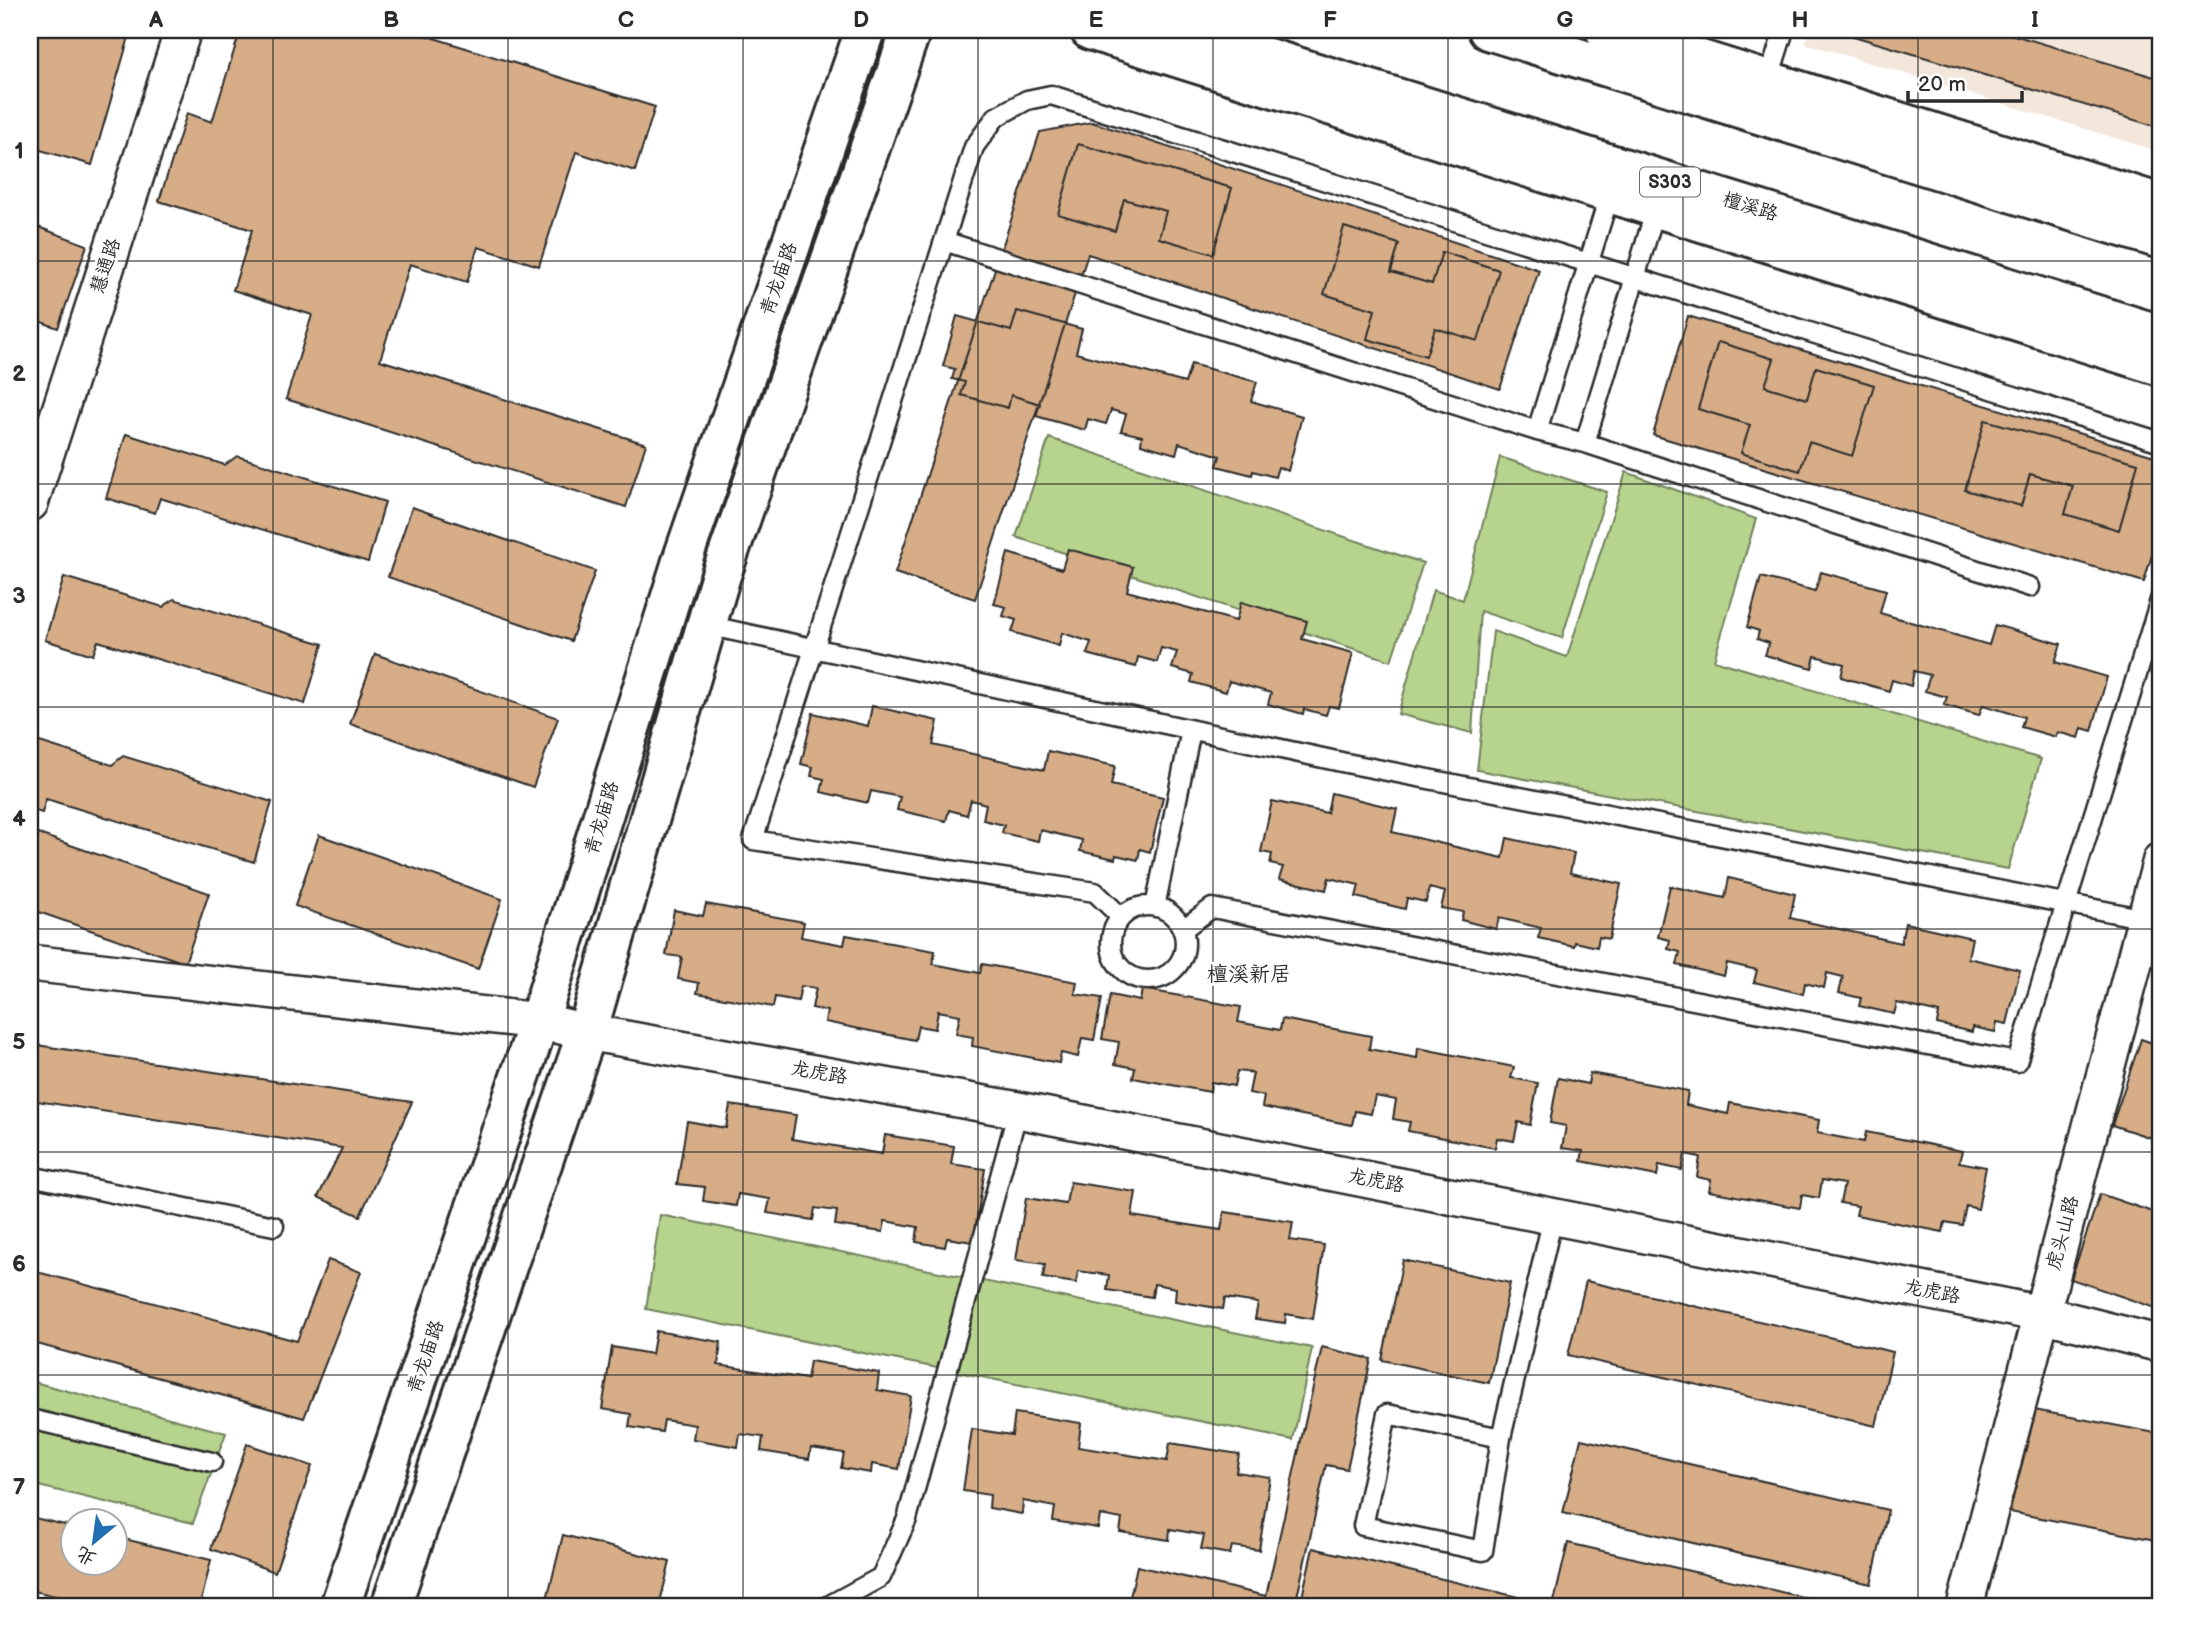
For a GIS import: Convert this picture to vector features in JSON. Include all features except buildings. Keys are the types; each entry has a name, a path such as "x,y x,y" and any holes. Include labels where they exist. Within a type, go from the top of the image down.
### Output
{"street":[{"name":"慧通路","path":"30,503 183,30"},
{"name":"青龙庙路","path":"341,1606 539,1021 683,558 865,30"},
{"path":"391,1606 587,1032 721,575 911,30"},
{"path":"1090,30 1614,179"},
{"name":"檀溪路","path":"1178,30 1661,194 2161,335"},
{"path":"1488,30 2161,239"},
{"path":"1605,30 2161,204"},
{"path":"1661,194 2161,366"},
{"name":"虎头山路","path":"1965,1606 2161,859"},
{"name":"龙虎路","path":"30,963 539,1021 1018,1110 2042,1314 2161,1344"}],"lane":[{"path":"1768,81 1784,30"},
{"path":"1121,917 1095,892 753,840 974,147 996,117 1027,100 1051,96 2161,442"},
{"path":"1537,431 1614,179"},
{"path":"1585,443 1661,194"},
{"path":"944,241 1537,431 1585,443 2030,587"},
{"path":"1182,929 1212,908 2017,1062 2161,597"},
{"path":"706,625 1346,763 2146,919"},
{"path":"1155,907 1191,730"},
{"path":"1142,906 1166,911 1176,919 1185,942 1179,965 1170,974 1146,981 1124,972 1111,951 1110,939 1121,917 1142,906"},
{"path":"828,1606 881,1577 906,1518 1018,1110"},
{"path":"30,1176 274,1226"},
{"path":"1501,1438 1387,1414 1363,1526 1483,1551 1501,1438 1553,1217"},
{"path":"30,1419 212,1462"}],"shaded area":[{"path":"1809,30 2161,30 2161,152 1805,43"}],"green space":[{"path":"1049,438 1423,563 1391,661 1016,537"},
{"path":"1500,457 1607,492 1562,638 1480,611 1472,733 1398,714 1433,590 1463,600"},
{"path":"1626,472 1756,519 1714,660 2041,759 2008,869 1477,770 1493,631 1567,657"},
{"path":"660,1215 1312,1348 1293,1440 646,1309"},
{"path":"30,1381 226,1433 193,1523 30,1484"}],"district":[{"name":"檀溪新居","path":"1249,974"}]}
